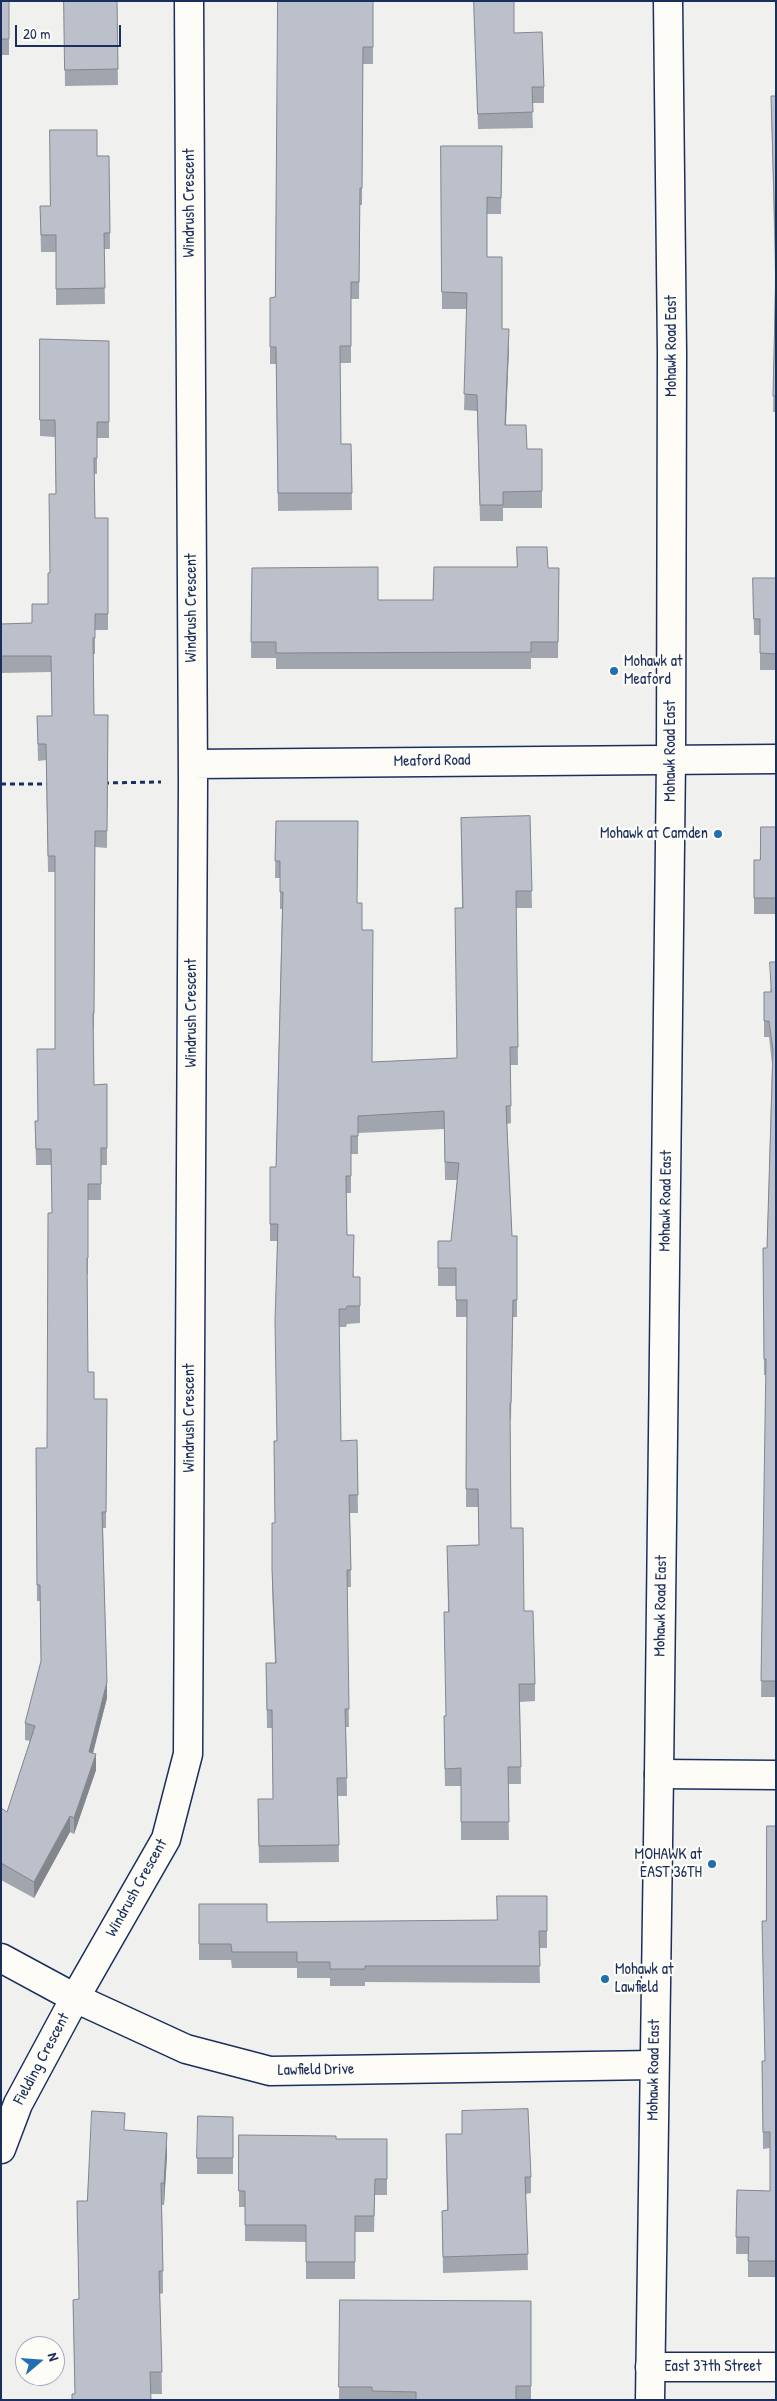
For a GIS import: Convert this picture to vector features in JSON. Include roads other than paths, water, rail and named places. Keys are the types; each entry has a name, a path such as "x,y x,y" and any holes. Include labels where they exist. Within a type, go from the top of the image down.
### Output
{"street":[{"name":"Windrush Crescent","path":"75,1998 166,1840 188,1754 193,773 189,1"},
{"name":"Mohawk Road East","path":"650,2400 660,1774 671,759 672,353 668,1"},
{"name":"Meaford Road","path":"193,773 671,759 776,759"},
{"path":"660,1774 776,1775"},
{"name":"Lawfield Drive","path":"1,1958 75,1998 186,2049 270,2071 654,2065"},
{"name":"Fielding Crescent","path":"1,2149 18,2104 75,1998"},
{"name":"East 37th Street","path":"650,2367 776,2367"}],"place":[{"name":"Mohawk at Meaford","path":"614,671"},
{"name":"Mohawk at Camden","path":"718,834"},
{"name":"MOHAWK at EAST 36TH","path":"712,1864"},
{"name":"Mohawk at Lawfield","path":"605,1979"}]}
